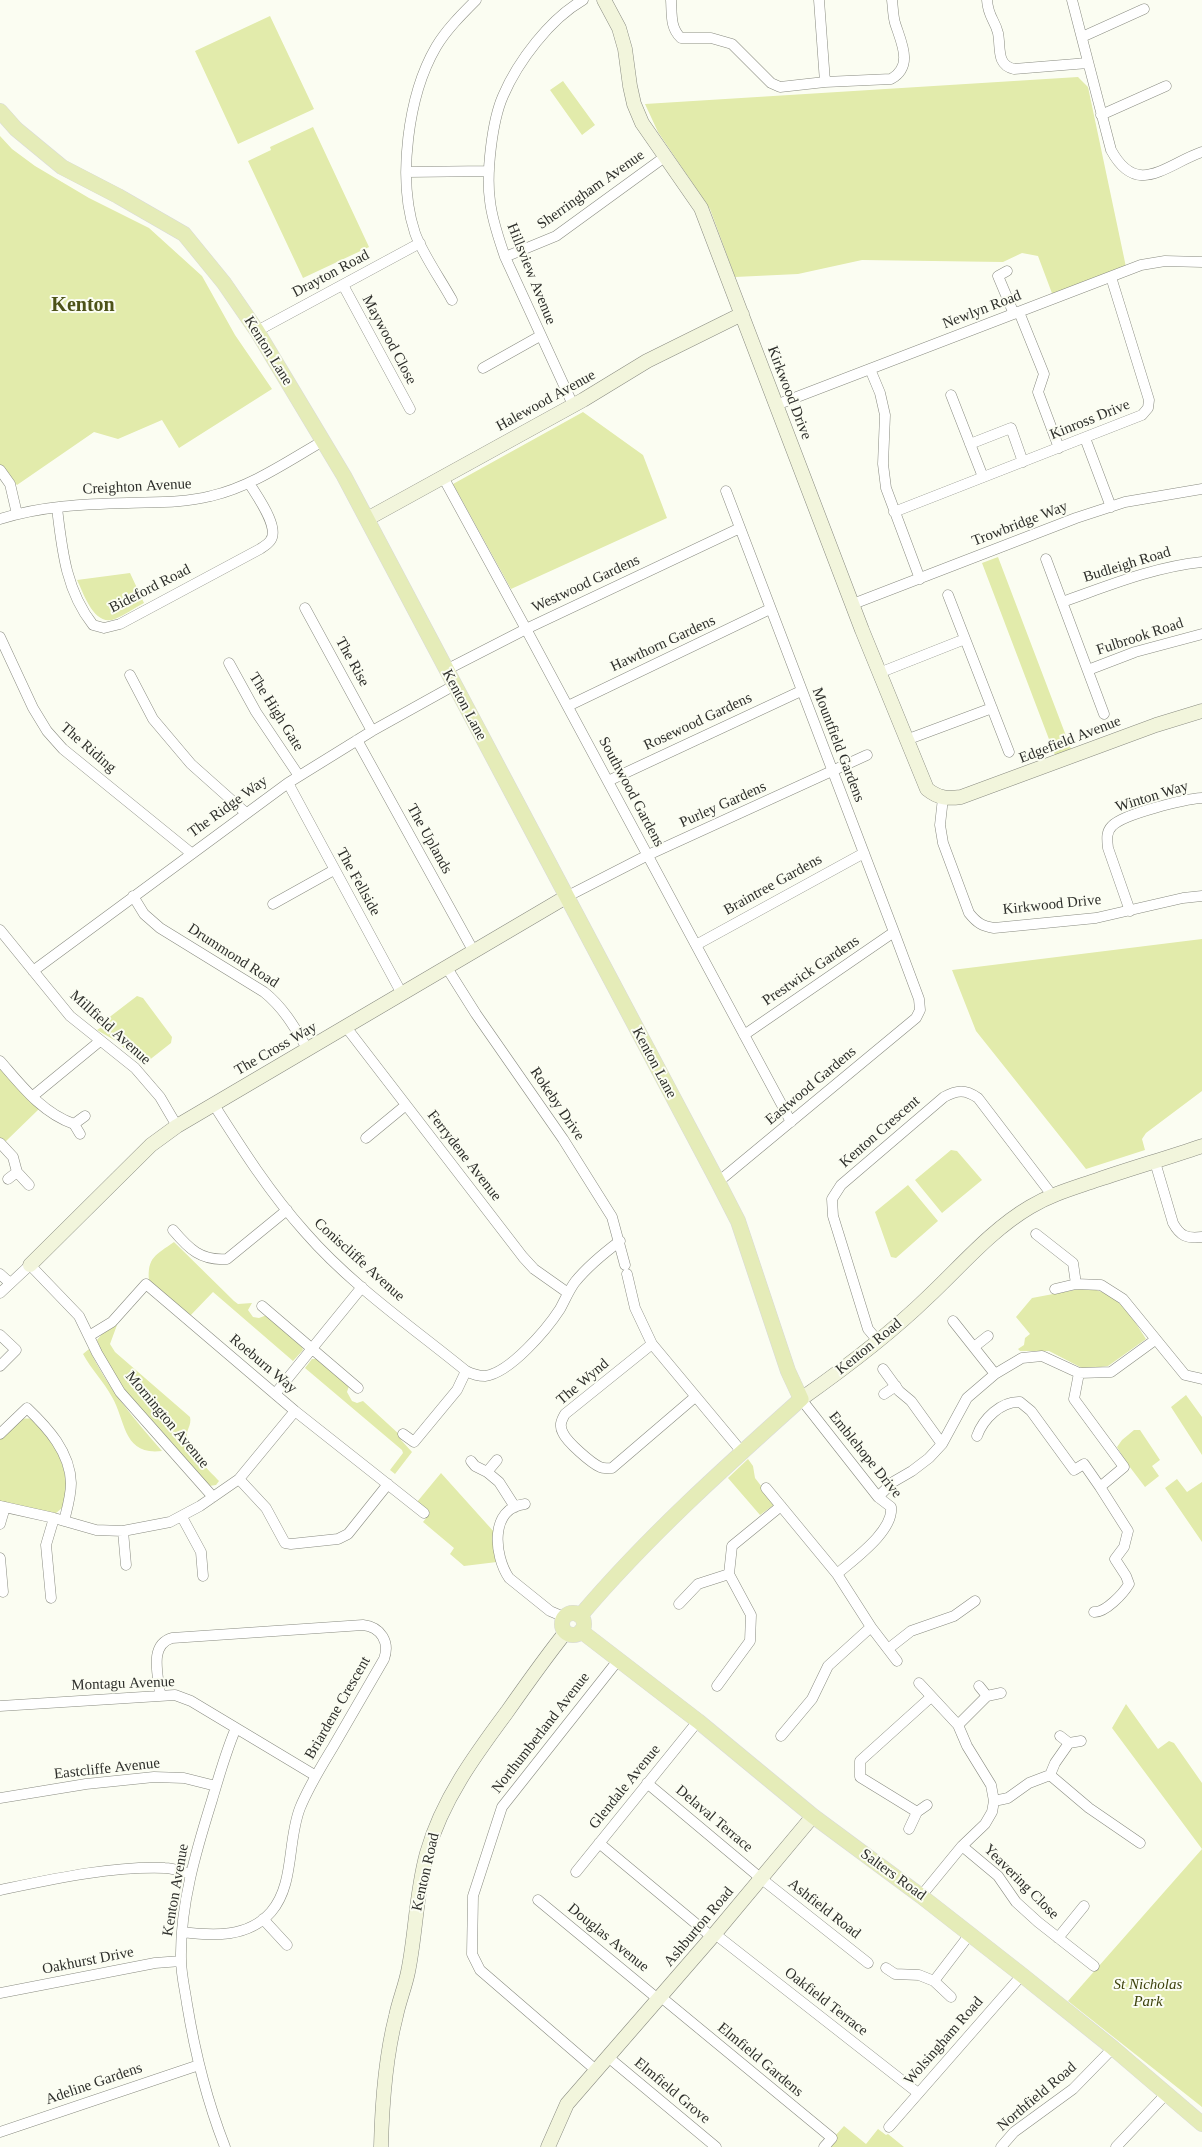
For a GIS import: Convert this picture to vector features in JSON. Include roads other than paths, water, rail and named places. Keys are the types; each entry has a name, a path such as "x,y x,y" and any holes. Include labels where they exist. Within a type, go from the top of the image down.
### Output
{"main road":[{"name":"Kenton Lane","path":"0,111 16,129 62,168 118,196 184,234 224,283 257,331 367,519 453,686 738,1221 788,1371 801,1398"},
{"name":"Kenton Road","path":"580,1616 609,1582 675,1515 801,1398"},
{"path":"572,1612 580,1616 584,1624 582,1631 577,1635 565,1633 562,1627 564,1617 572,1612"},
{"name":"Salters Road","path":"582,1631 698,1721 813,1816 921,1896 1114,2048 1202,2124"}],"street":[{"path":"452,300 416,234 408,193 408,137 421,84 436,47 476,0"},
{"name":"Hillsview Avenue","path":"573,405 540,336 496,232 489,200 489,171 493,136 503,96 524,59 569,3 583,0"},
{"name":"Kirkwood Drive","path":"604,0 621,35 634,104 642,123 701,208 879,673 927,790 936,796 946,798 940,825 943,843 969,913 976,922 994,928 1096,918 1183,898 1202,896"},
{"path":"671,0 673,26 675,33 681,38 711,38 732,44 771,83 780,87 825,82 891,79 898,75 904,61 902,41 895,23 892,0"},
{"path":"819,0 825,82"},
{"path":"987,0 988,13 998,32 999,55 1002,63 1008,68 1088,63"},
{"path":"1072,0 1111,150 1118,164 1130,172 1144,176 1202,152"},
{"path":"1082,37 1144,9"},
{"path":"1102,114 1166,86"},
{"name":"Sherringham Avenue","path":"505,256 556,236 666,156"},
{"path":"407,172 489,171"},
{"name":"Drayton Road","path":"257,331 420,243"},
{"name":"Newlyn Road","path":"776,405 1154,261 1202,262"},
{"path":"1007,271 998,276 1044,374 1038,392 1059,448"},
{"name":"Kinross Drive","path":"894,512 1142,415 1148,408 1149,400 1111,277"},
{"name":"Maywood Close","path":"343,285 410,409"},
{"name":"Halewood Avenue","path":"367,519 573,405 647,361 742,314"},
{"path":"483,368 540,336"},
{"path":"870,369 880,393 885,415 884,478 894,512 920,579"},
{"path":"951,395 982,477"},
{"path":"970,444 1010,428 1023,462"},
{"path":"1084,438 1111,507"},
{"name":"Creighton Avenue","path":"0,519 16,514 57,508 97,504 190,500 231,491 323,441"},
{"path":"0,470 12,488 16,514"},
{"name":"Southwood Gardens","path":"443,477 791,1122"},
{"name":"Bideford Road","path":"57,508 64,561 70,584 85,615 93,625 104,628 120,624 253,553 270,541 274,532 270,519 249,482"},
{"name":"Trowbridge Way","path":"853,604 1111,507 1155,495 1202,489"},
{"name":"Mountfield Gardens","path":"726,491 894,932 919,999 920,1010"},
{"name":"Westwood Gardens","path":"446,670 526,629 740,528"},
{"path":"1046,559 1104,714"},
{"name":"Budleigh Road","path":"1062,602 1142,573 1202,562"},
{"path":"948,595 1008,752"},
{"name":"The Rise","path":"305,608 372,731"},
{"name":"Hawthorn Gardens","path":"568,706 770,609"},
{"name":"Fulbrook Road","path":"1088,670 1135,652 1202,634"},
{"name":"The Riding","path":"0,637 33,708 46,731 63,749 191,853"},
{"path":"879,673 965,639"},
{"name":"The High Gate","path":"229,663 256,712 299,776"},
{"path":"130,675 153,719 191,764 246,813"},
{"name":"The Ridge Way","path":"33,971 288,783 372,731 453,686"},
{"name":"Rosewood Gardens","path":"608,781 801,690"},
{"path":"906,740 992,708"},
{"name":"Edgefield Avenue","path":"946,798 961,798 1156,725 1202,711"},
{"name":"The Uplands","path":"357,740 474,952"},
{"name":"Purley Gardens","path":"566,897 648,855 867,755"},
{"name":"The Fellside","path":"288,783 402,994"},
{"name":"Winton Way","path":"1130,911 1108,848 1107,838 1111,827 1125,818 1175,802 1202,798"},
{"name":"Braintree Gardens","path":"696,945 864,853"},
{"path":"273,904 334,870"},
{"name":"Drummond Road","path":"133,896 144,914 160,928 277,1003 287,1014 308,1050"},
{"name":"The Cross Way","path":"30,1265 151,1145 177,1126 566,897"},
{"name":"Millfield Avenue","path":"0,930 70,1016 135,1068 160,1097 177,1126"},
{"name":"Prestwick Gardens","path":"744,1034 894,932"},
{"name":"Rokeby Drive","path":"447,968 476,1014 563,1139 612,1217 620,1240 633,1302 652,1344 742,1452"},
{"name":"Eastwood Gardens","path":"718,1182 916,1018 920,1010"},
{"name":"Ferrydene Avenue","path":"346,1027 523,1257 534,1270 568,1293"},
{"path":"33,1096 100,1041"},
{"path":"0,1061 44,1108 63,1120 74,1124 80,1134"},
{"name":"Kenton Crescent","path":"878,1341 868,1329 833,1216 832,1199 841,1185 944,1097 956,1090 968,1092 978,1098 1052,1195"},
{"name":"Coniscliffe Avenue","path":"214,1105 250,1162 287,1210 332,1260 466,1371"},
{"path":"366,1138 406,1105"},
{"path":"74,1124 84,1116"},
{"path":"0,1143 13,1157 17,1172 29,1185"},
{"name":"Kenton Road","path":"801,1398 878,1341 1008,1222 1052,1195 1202,1146"},
{"path":"1155,1162 1173,1223 1182,1236 1188,1238 1202,1237"},
{"path":"8,1179 17,1172"},
{"path":"173,1230 197,1255 205,1258 227,1259 287,1210"},
{"path":"1036,1234 1073,1263 1076,1284"},
{"path":"403,1434 414,1442 457,1390 466,1371 485,1376 497,1372 537,1340 561,1308 568,1293 592,1264 620,1240"},
{"path":"0,1293 30,1265"},
{"name":"Mornington Avenue","path":"30,1265 79,1316 97,1353 120,1392 213,1497"},
{"path":"0,1274 10,1284"},
{"name":"Roeburn Way","path":"88,1336 112,1322 146,1284 295,1411 424,1513"},
{"path":"1055,1290 1076,1284 1101,1285 1123,1299 1185,1375 1202,1379"},
{"path":"275,1394 362,1286"},
{"path":"262,1306 358,1388"},
{"path":"953,1320 995,1374"},
{"path":"0,1335 16,1350 0,1366"},
{"path":"974,1347 988,1336"},
{"path":"878,1497 893,1482 929,1458 942,1444 967,1398 995,1374 1022,1358 1042,1356 1080,1373 1111,1372 1155,1340"},
{"name":"The Wynd","path":"652,1344 565,1414 560,1422 566,1439 596,1465 603,1469 612,1468 695,1397"},
{"path":"883,1369 911,1401 942,1444"},
{"path":"1080,1373 1074,1398 1124,1467 1100,1487"},
{"path":"884,1394 896,1386"},
{"name":"Emblehope Drive","path":"801,1398 878,1497 890,1507 889,1521 868,1548 837,1574"},
{"path":"977,1436 980,1425 987,1417 1012,1403 1020,1402 1031,1411 1074,1470 1084,1464 1100,1487 1128,1531 1124,1547 1115,1559 1129,1584 1124,1592 1103,1612 1094,1612"},
{"path":"0,1434 27,1408 48,1428 60,1446 67,1463 71,1482 59,1520 46,1545 51,1598"},
{"path":"0,1524 2,1507 96,1530 123,1531 154,1527 182,1517 240,1479 295,1411"},
{"path":"487,1472 497,1460"},
{"path":"471,1462 499,1482 520,1505 502,1518 498,1531 499,1549 504,1571 509,1578 550,1611 564,1617"},
{"path":"240,1479 266,1508 285,1542 291,1544 338,1539 348,1534 388,1484"},
{"path":"766,1488 837,1574 870,1627 897,1661"},
{"path":"717,1686 750,1641 751,1614 729,1574 732,1546 781,1506"},
{"path":"182,1517 201,1552 203,1576"},
{"path":"123,1531 126,1565"},
{"path":"0,1558 3,1592"},
{"path":"679,1604 698,1584 729,1574"},
{"path":"888,1649 911,1631 954,1616 975,1600"},
{"name":"Briardene Crescent","path":"160,1695 157,1652 160,1645 167,1640 363,1625 373,1627 384,1636 386,1654 316,1776 296,1820 286,1882 271,1912 249,1928 230,1934 208,1935 182,1932"},
{"path":"781,1736 812,1698 828,1666 870,1627"},
{"name":"Kenton Road","path":"381,2147 382,2105 389,2049 408,1973 419,1893 427,1853 440,1815 462,1776 488,1737 565,1633"},
{"name":"Northumberland Avenue","path":"597,2071 480,1970 472,1954 471,1931 473,1896 502,1806 619,1660"},
{"path":"919,1683 958,1725 967,1746 991,1785 994,1801 992,1812 985,1824 962,1846 921,1896"},
{"path":"979,1686 987,1696"},
{"path":"958,1725 987,1696 1001,1693"},
{"name":"Montagu Avenue","path":"0,1706 160,1695 182,1697 316,1776"},
{"path":"917,1812 860,1777 860,1761 931,1697"},
{"name":"Glendale Avenue","path":"576,1872 698,1721"},
{"name":"Kenton Avenue","path":"224,2147 199,2065 181,1961 182,1932 191,1874 216,1786 236,1728"},
{"path":"1060,1736 1068,1743"},
{"path":"994,1801 1008,1798 1029,1783 1050,1775 1055,1762 1068,1743 1081,1741"},
{"path":"1050,1775 1089,1808 1140,1843"},
{"name":"Eastcliffe Avenue","path":"0,1798 86,1784 154,1777 184,1778 216,1786"},
{"name":"Delaval Terrace","path":"647,1783 761,1878"},
{"path":"909,1829 917,1812 927,1805"},
{"name":"Ashburton Road","path":"548,2147 567,2104 714,1935 813,1816"},
{"name":"Oakfield Terrace","path":"599,1843 918,2093"},
{"name":"Yeavering Close","path":"962,1846 998,1876 1016,1902 1094,1966"},
{"path":"0,1890 75,1875 102,1872 166,1868 191,1874"},
{"name":"Ashfield Road","path":"761,1878 868,1962"},
{"name":"Douglas Avenue","path":"538,1900 660,1998"},
{"name":"Yeavering Close","path":"1058,1938 1084,1906"},
{"path":"263,1919 287,1944"},
{"path":"934,1981 970,1934"},
{"name":"Oakhurst Drive","path":"0,1993 155,1964 181,1961"},
{"path":"886,1968 895,1974 919,1975 934,1981 950,1997"},
{"name":"Wolsingham Road","path":"889,2127 1022,1975"},
{"name":"Elmfield Gardens","path":"660,1998 832,2138 824,2147"},
{"name":"Northfield Road","path":"1001,2147 1014,2132 1073,2090 1114,2048"},
{"name":"Elmfield Grove","path":"608,2057 716,2147"},
{"name":"Adeline Gardens","path":"0,2132 199,2065"},
{"path":"1116,2147 1167,2093"}],"district":[{"name":"Kenton","path":"83,306"}],"park label":[{"name":"St Nicholas Park","path":"1148,1994"}]}
